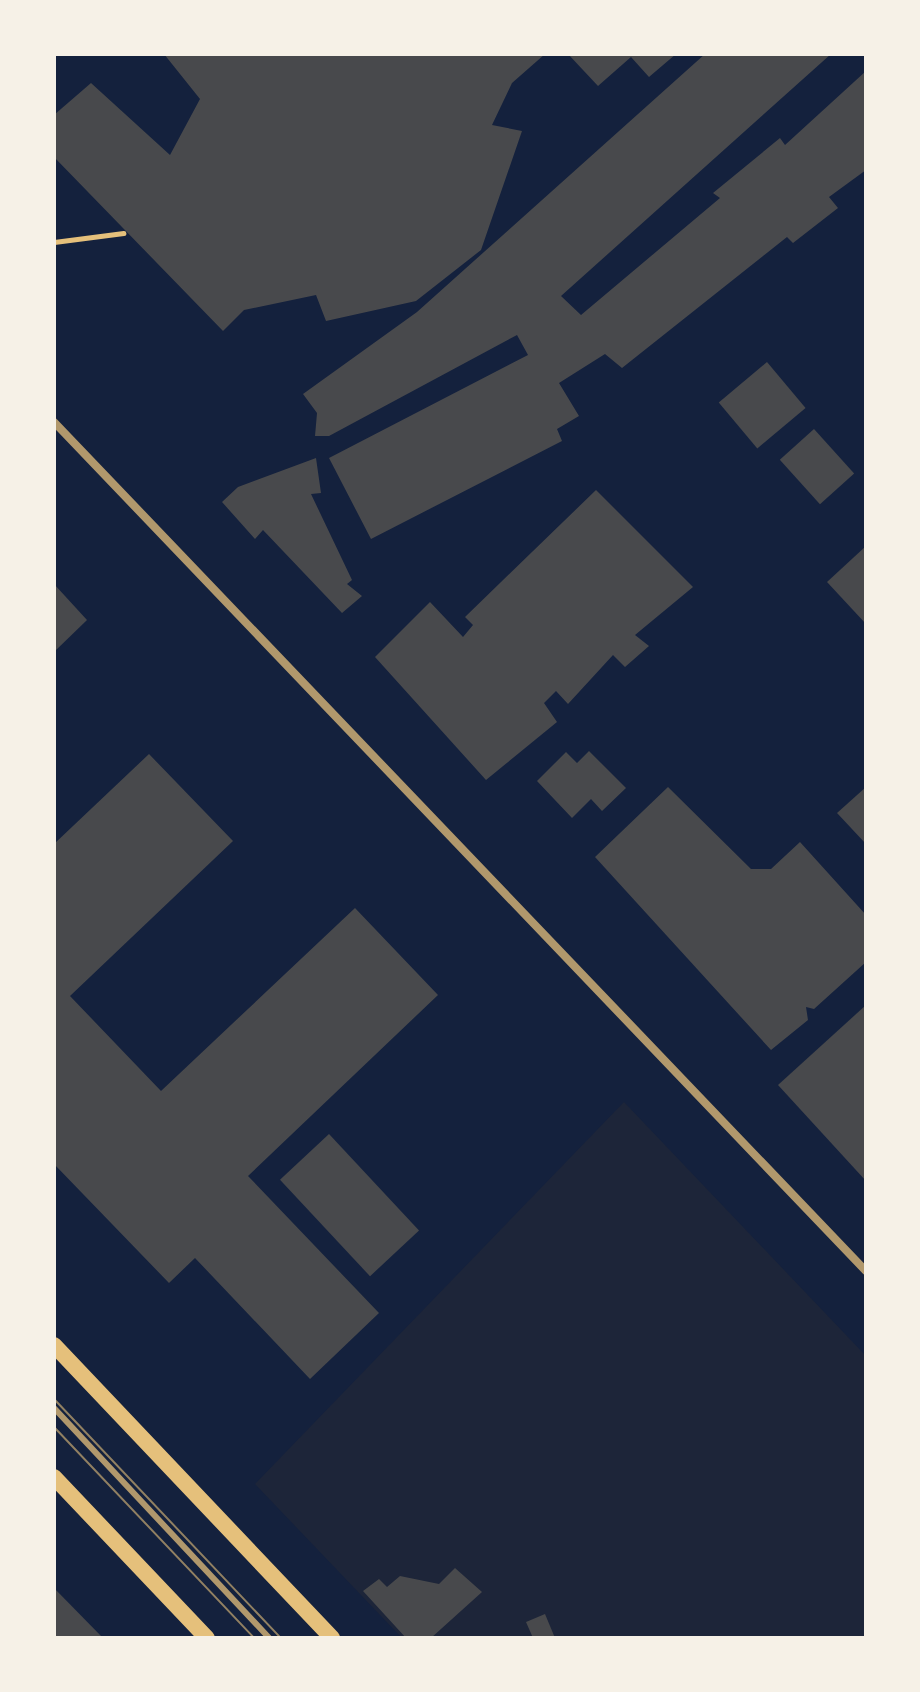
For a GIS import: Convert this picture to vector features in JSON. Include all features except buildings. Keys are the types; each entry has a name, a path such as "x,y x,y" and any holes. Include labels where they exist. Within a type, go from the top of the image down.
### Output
{"main road":[{"path":"54,1345 332,1638"},
{"path":"54,1477 207,1638"}],"street":[{"path":"54,422 866,1271"}],"lane":[{"path":"54,1408 269,1638"}],"path":[{"path":"54,242 123,233"}],"shaded area":[{"path":"624,1102 866,1356 866,1638 402,1638 255,1484"}],"tram line":[{"path":"54,1399 281,1638"},
{"path":"54,1427 254,1638"}]}
